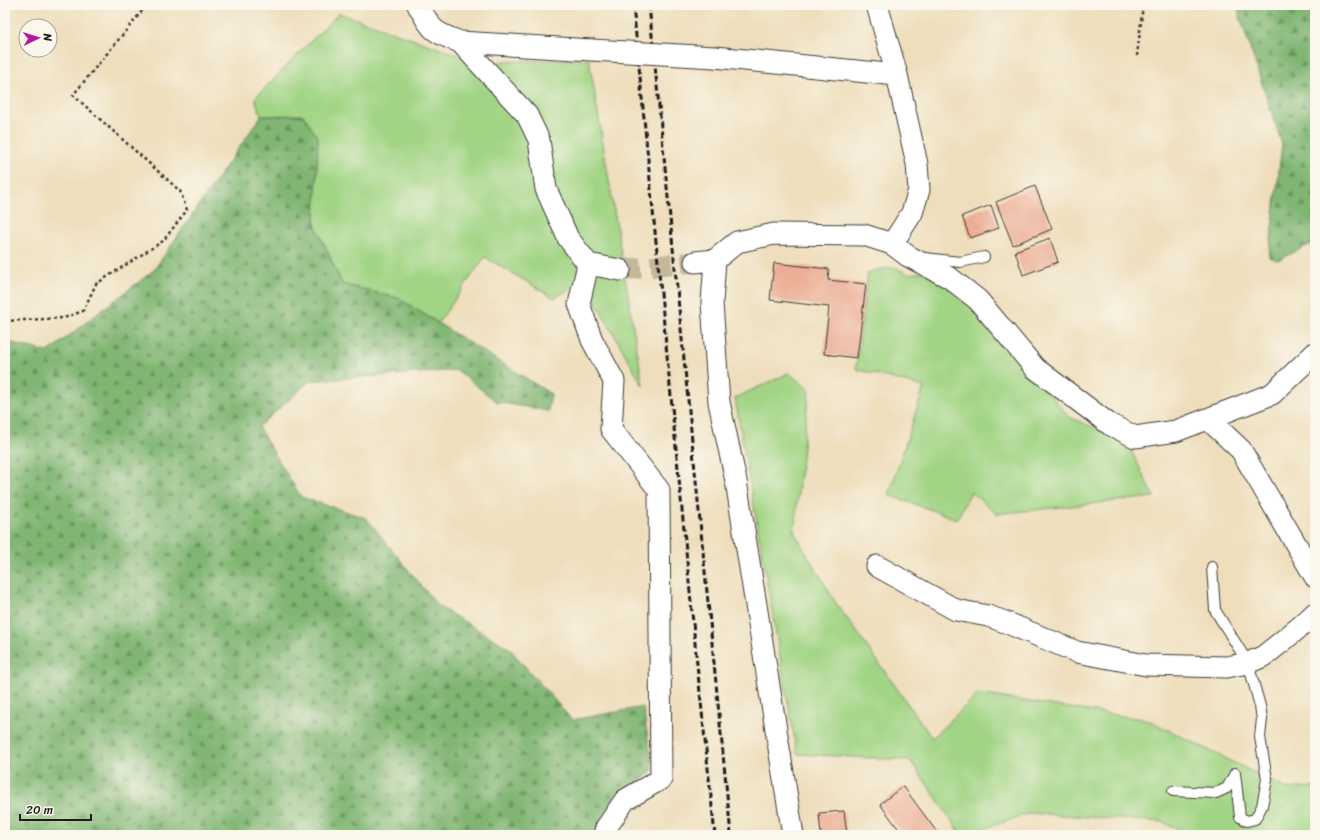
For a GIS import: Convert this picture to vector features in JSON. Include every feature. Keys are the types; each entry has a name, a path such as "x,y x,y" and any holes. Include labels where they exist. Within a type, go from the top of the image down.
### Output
{"street":[{"path":"418,5 430,27 440,35 460,42 715,57 897,75"},
{"path":"877,5 897,75 917,164 919,190 900,250"},
{"path":"460,42 527,115 539,140 546,189 568,238 588,264 620,270"},
{"path":"695,262 715,260 737,242 774,234 864,235 900,250 950,278 978,300 1035,368 1109,424 1135,437 1176,431 1272,394 1314,355"},
{"path":"715,260 712,303 719,402 736,481 793,835"},
{"path":"588,264 579,304 592,340 614,381 611,429 659,490 661,779 625,800 606,828 604,835"},
{"path":"1208,419 1241,450 1315,577"},
{"path":"877,566 956,610 988,616 1077,652 1146,665 1227,667 1248,663 1264,656 1315,613"}],"lane":[{"path":"900,250 960,262 984,258"},
{"path":"1173,791 1216,793 1227,788 1235,773 1240,816 1247,821 1255,819 1262,806 1267,779 1260,737 1262,718 1261,712 1248,663 1215,610 1212,568"}],"path":[{"path":"5,320 64,318 82,311 96,284 163,241 187,210 180,190 73,95 147,5"},
{"path":"1137,56 1143,5"}],"green space":[{"path":"1238,5 1315,5 1315,242 1278,260 1269,257 1282,144 1239,14"},
{"path":"339,13 478,62 589,59 643,386 584,281 554,298 485,257 438,323 398,298 342,284 315,224 318,138 303,115 261,116 255,98"},
{"path":"303,115 318,138 315,224 342,284 398,298 551,394 548,411 497,402 457,370 310,381 258,427 301,497 366,518 438,606 509,648 572,720 643,707 653,770 608,809 598,835 5,835 5,341 48,352 154,270 261,116"},
{"path":"894,267 909,274 929,271 987,319 1069,417 1127,442 1154,497 997,514 971,492 957,519 889,495 924,387 856,369 868,272"},
{"path":"789,373 809,390 794,532 834,600 932,738 978,694 1148,720 1287,789 1315,787 1315,835 1190,835 1163,822 1030,813 966,835 962,835 910,760 797,754 735,398"}],"building":[{"path":"1035,186 1052,229 1013,245 996,202"},
{"path":"991,205 999,228 970,238 962,216"},
{"path":"1050,238 1058,262 1023,275 1015,251"},
{"path":"774,263 829,269 828,280 866,284 857,358 824,354 829,307 770,300"},
{"path":"903,786 939,835 903,835 880,804"},
{"path":"844,811 847,835 821,835 819,813"}],"tunnel":[{"path":"620,270 695,262"}],"railway":[{"path":"633,5 715,835"},
{"path":"649,5 731,835"}]}
